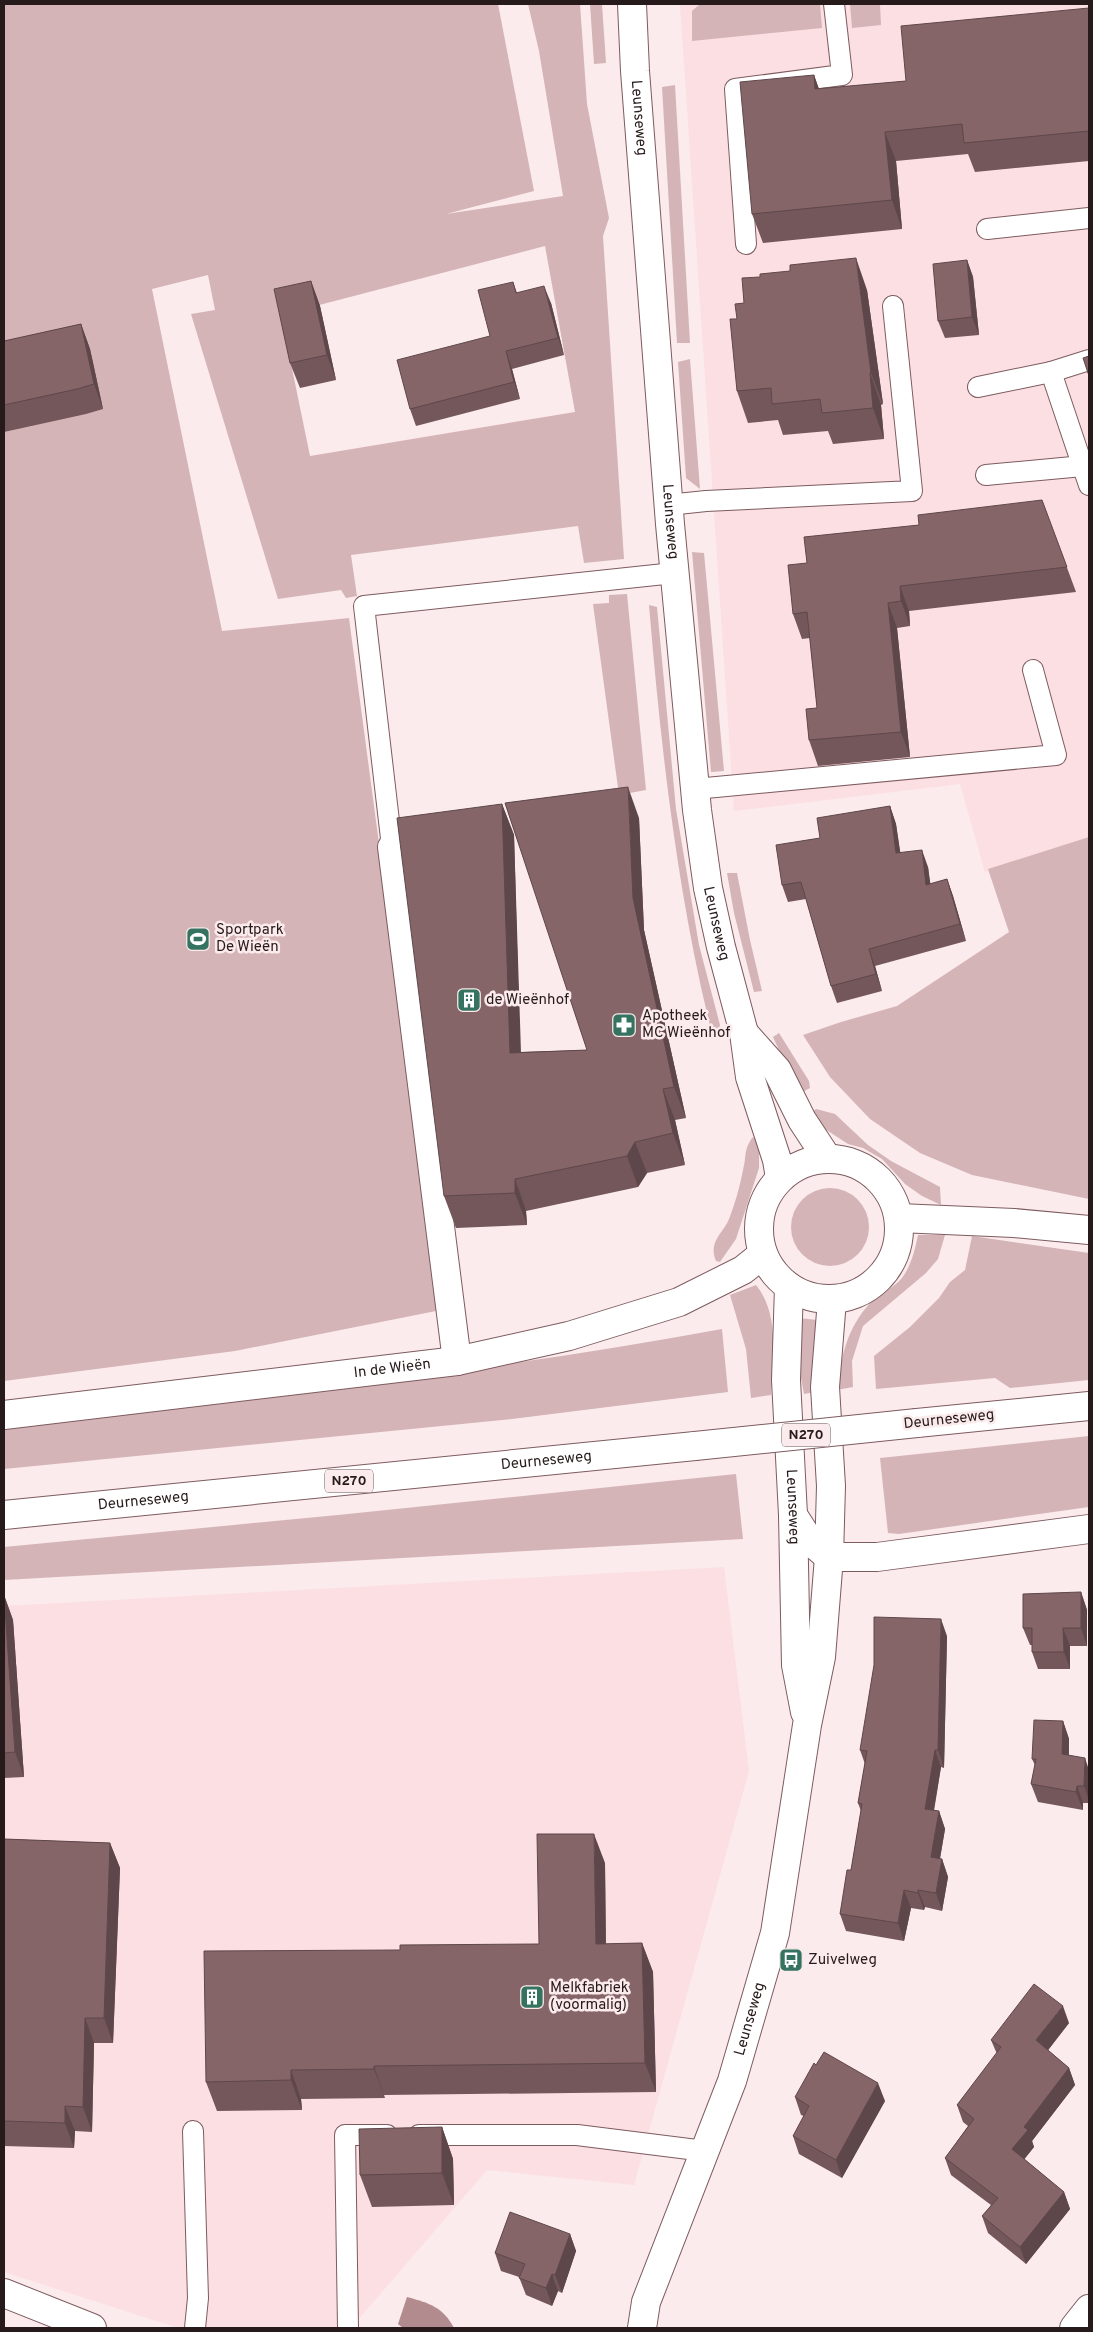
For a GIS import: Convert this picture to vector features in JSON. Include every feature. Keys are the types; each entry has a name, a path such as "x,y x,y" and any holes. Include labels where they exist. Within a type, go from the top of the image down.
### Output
{"main road":[{"name":"Leunseweg","path":"632,4 635,71 668,505 695,789 708,888 721,947 744,1033 750,1077 777,1160 780,1178"},
{"path":"392,847 457,1361"},
{"name":"Leunseweg","path":"744,1033 777,1070 802,1120 827,1158"},
{"path":"827,1158 851,1162 874,1174 886,1187 894,1202 899,1218 897,1250 881,1277 859,1293 832,1300 810,1297 789,1287 772,1270 763,1254 758,1231 762,1208 770,1191 780,1178 803,1164 827,1158"},
{"path":"899,1218 1014,1223 1089,1230"},
{"name":"In de Wieën","path":"4,1415 457,1361 569,1336 678,1302 743,1270 763,1254"},
{"name":"Leunseweg","path":"789,1287 786,1380 793,1515 796,1665 808,1725"},
{"name":"Leunseweg","path":"622,2328 644,2315 732,2081 775,1933 808,1725 821,1658 829,1557 831,1486 826,1387 832,1300"},
{"name":"Deurneseweg","path":"4,1515 1089,1406"},
{"path":"793,1515 809,1540 829,1557 877,1557 1089,1528"},
{"path":"4,2293 92,2328"},
{"path":"1074,2328 1089,2309"}],"lane":[{"path":"746,244 735,89 842,75 834,4"},
{"path":"987,229 1089,218"},
{"path":"668,505 706,501 912,491 893,306"},
{"path":"978,387 1050,372 1089,360"},
{"path":"986,475 1086,476 1050,372"},
{"path":"392,847 364,606 674,573"},
{"path":"695,789 1056,755 1033,670"},
{"path":"193,2131 198,2298 195,2328"},
{"path":"348,2328 345,2135 576,2135 705,2151"}],"shaded area":[{"name":"Sportpark De Wieën","path":"4,4 498,4 534,191 446,214 563,196 539,51 528,4 580,4 587,104 609,218 603,236 624,559 584,563 578,526 351,555 357,596 346,598 341,590 278,599 191,314 215,310 208,275 152,289 222,631 349,618 441,1310 235,1351 4,1381","holes":["545,246 575,412 310,456 281,315"]},
{"path":"590,4 602,4 606,63 594,64"},
{"path":"680,4 1089,4 1089,840 985,872 960,784 734,811"},
{"path":"700,4 820,4 822,28 692,41 692,11"},
{"path":"850,4 880,4 881,25 852,28"},
{"path":"675,85 690,343 677,343 662,87"},
{"path":"690,359 700,489 686,478 678,362"},
{"path":"692,552 704,553 724,771 711,772"},
{"path":"627,594 646,790 619,795 593,604 609,603 609,595"},
{"path":"649,605 657,607 676,809 699,945 720,1025 718,1037 712,1034 689,928 680,874 665,767"},
{"path":"1089,837 1089,1199 972,1175 920,1153 870,1119 830,1077 803,1035 897,1006 1009,932 988,869"},
{"path":"727,873 737,873 762,991 754,992 734,913"},
{"path":"779,1033 809,1081 810,1088 799,1094 773,1037"},
{"path":"816,1109 835,1114 868,1145 891,1161 940,1187 941,1205 922,1196 905,1184 882,1159 863,1148 848,1144 822,1127 812,1112"},
{"path":"755,1137 759,1141 759,1168 736,1239 720,1262 716,1261 714,1254 715,1243 731,1213 740,1182 746,1150 752,1138"},
{"path":"830,1188 845,1191 858,1199 866,1212 869,1227 866,1242 858,1255 845,1263 830,1266 815,1263 802,1255 794,1242 791,1227 794,1212 802,1199 815,1191"},
{"path":"918,1235 945,1235 938,1259 926,1273 863,1326 852,1361 853,1387 837,1390 846,1343 856,1322 871,1302 902,1278 910,1263"},
{"path":"972,1236 1089,1253 1089,1380 1010,1388 995,1378 876,1389 874,1356 910,1327 939,1298 950,1282 965,1270"},
{"path":"756,1285 764,1297 772,1323 773,1367 771,1395 751,1398 746,1349 730,1295"},
{"path":"799,1318 817,1320 815,1392 804,1394 797,1356"},
{"path":"722,1329 728,1392 512,1419 4,1469 4,1428 543,1359"},
{"path":"1089,1436 1089,1507 899,1534 888,1533 880,1458"},
{"path":"736,1474 743,1539 4,1580 4,1547"},
{"path":"724,1567 749,1771 634,2185 487,2170 351,2328 178,2328 4,2272 4,1606"},
{"path":"407,2297 435,2307 445,2315 454,2328 403,2328 398,2324"}],"building":[{"path":"1089,8 1089,131 964,143 962,124 885,132 892,200 752,214 740,82 814,75 815,89 906,81 901,26"},
{"path":"856,258 871,373 873,408 822,413 820,399 772,404 771,388 737,391 730,319 737,319 735,304 744,303 742,278 760,277 760,274 790,271 790,265"},
{"path":"967,260 972,317 938,321 933,264"},
{"path":"311,281 327,355 290,363 274,289"},
{"path":"513,282 516,293 544,286 558,338 506,351 514,382 410,409 397,360 490,336 478,290"},
{"path":"81,324 94,384 4,405 4,341"},
{"path":"1089,356 1089,376 1083,358"},
{"path":"1042,500 1067,567 900,586 901,601 888,603 901,732 809,740 806,709 817,708 807,612 793,614 788,565 807,563 804,537 919,525 918,515"},
{"name":"de Wieënhof","path":"628,787 633,898 674,1087 663,1089 673,1133 635,1142 627,1156 515,1179 515,1193 444,1196 397,818 502,804 510,1053 587,1050 505,803"},
{"path":"890,806 896,853 922,850 926,885 947,879 960,924 869,949 876,974 831,986 801,882 782,885 776,845 820,838 817,818"},
{"path":"1081,1592 1081,1628 1063,1628 1064,1652 1032,1652 1032,1628 1023,1628 1023,1594"},
{"path":"4,1595 15,1752 4,1753"},
{"path":"874,1617 941,1619 938,1750 935,1750 925,1809 939,1811 931,1857 942,1859 936,1893 918,1890 918,1893 904,1890 898,1923 840,1914 847,1870 851,1870 862,1804 858,1803 867,1751 860,1750 874,1665"},
{"path":"1034,1720 1063,1721 1062,1754 1085,1758 1084,1786 1077,1786 1076,1792 1031,1784 1036,1759 1032,1759"},
{"path":"537,1834 594,1834 596,1944 642,1943 645,2063 374,2066 374,2069 291,2070 291,2080 206,2082 204,1951 400,1950 400,1945 539,1944"},
{"path":"4,1839 110,1843 104,2018 85,2018 83,2107 65,2106 65,2123 4,2121"},
{"path":"1034,1984 1063,2006 1036,2040 1069,2068 1024,2127 1028,2130 1012,2149 1064,2192 1020,2247 982,2216 998,2198 945,2158 974,2119 957,2105 1001,2047 991,2040"},
{"path":"824,2052 878,2083 836,2160 793,2136 809,2106 795,2097 814,2063 816,2065"},
{"path":"442,2127 442,2173 360,2175 359,2129"},
{"path":"510,2212 570,2234 555,2275 552,2274 546,2288 519,2278 525,2264 495,2253"}],"place":[{"name":"Sportpark De Wieën","path":"198,939"},
{"name":"de Wieënhof","path":"469,1000"},
{"name":"Apotheek MC Wieënhof","path":"624,1025"},
{"name":"Zuivelweg","path":"791,1960"},
{"name":"Melkfabriek (voormalig)","path":"532,1997"}]}
